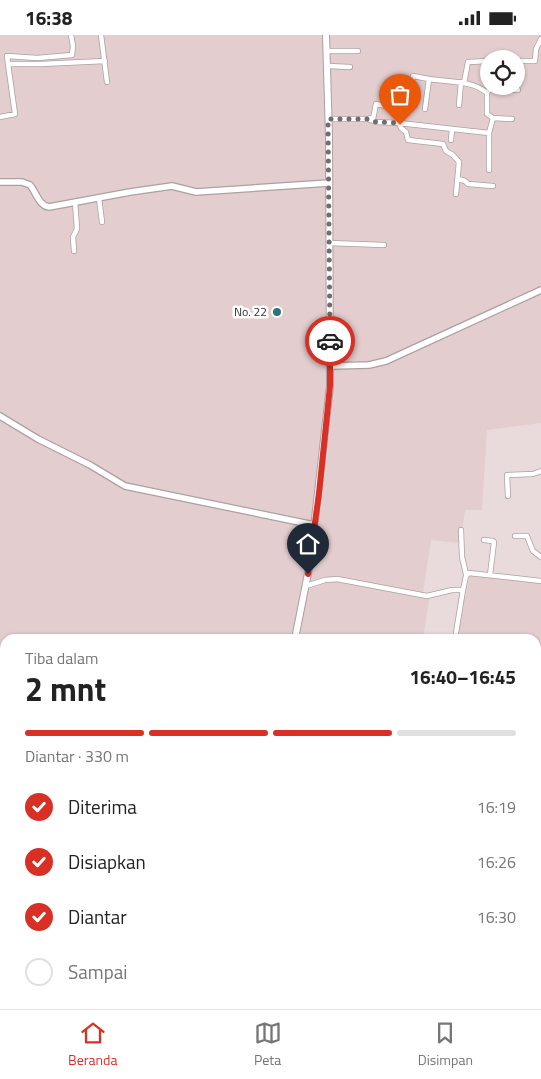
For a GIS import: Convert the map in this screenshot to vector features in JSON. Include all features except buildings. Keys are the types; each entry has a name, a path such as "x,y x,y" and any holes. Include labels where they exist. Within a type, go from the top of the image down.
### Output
{"main road":[{"path":"296,634 306,586 319,493 330,386 328,66 326,35"}],"street":[{"path":"0,117 14,115 15,113 7,55 37,57 72,55 71,35"},
{"path":"101,35 107,82"},
{"path":"525,61 535,61 536,49 541,39"},
{"path":"327,51 358,51"},
{"path":"8,64 105,61"},
{"path":"459,105 462,83 468,62 480,61"},
{"path":"328,66 350,67"},
{"path":"328,118 373,119 376,104 407,110 413,77 462,83 480,89"},
{"path":"425,109 429,79"},
{"path":"487,95 487,114 493,119 512,119"},
{"path":"328,118 368,119 376,122 489,133"},
{"path":"489,170 489,133 493,119"},
{"path":"399,123 406,132 408,140 443,144 446,151 459,162 456,194"},
{"path":"451,140 452,129"},
{"path":"0,175 1,182 22,182 30,185 41,203 46,207 172,186 196,192 329,183"},
{"path":"458,179 468,184 492,186"},
{"path":"99,198 102,222"},
{"path":"74,251 73,237 77,229 75,202"},
{"path":"329,243 384,245"},
{"path":"331,366 369,365 386,361 541,290"},
{"path":"0,416 38,439 90,465 125,486 314,525"},
{"path":"508,496 507,475 533,474 541,471"},
{"path":"456,634 466,574 462,557 461,530"},
{"path":"515,536 527,536 533,551 541,557"},
{"path":"484,540 494,541 490,575"},
{"path":"466,574 541,581"},
{"path":"306,586 325,580 337,579 426,596 434,596 452,590 463,591"},
{"path":"541,818 541,850"}],"shaded area":[{"path":"0,35 541,35 541,423 487,430 482,510 465,510 460,543 431,540 423,593 430,593 424,634 0,634"},
{"path":"470,575 541,583 541,634 457,634"}],"way so far":[{"path":"330,341 328,119 370,119 376,122 399,123 400,125"}],"place":[{"name":"No. 22","path":"277,312"}],"route":[{"path":"308,574 319,493 330,386 330,341"}]}
